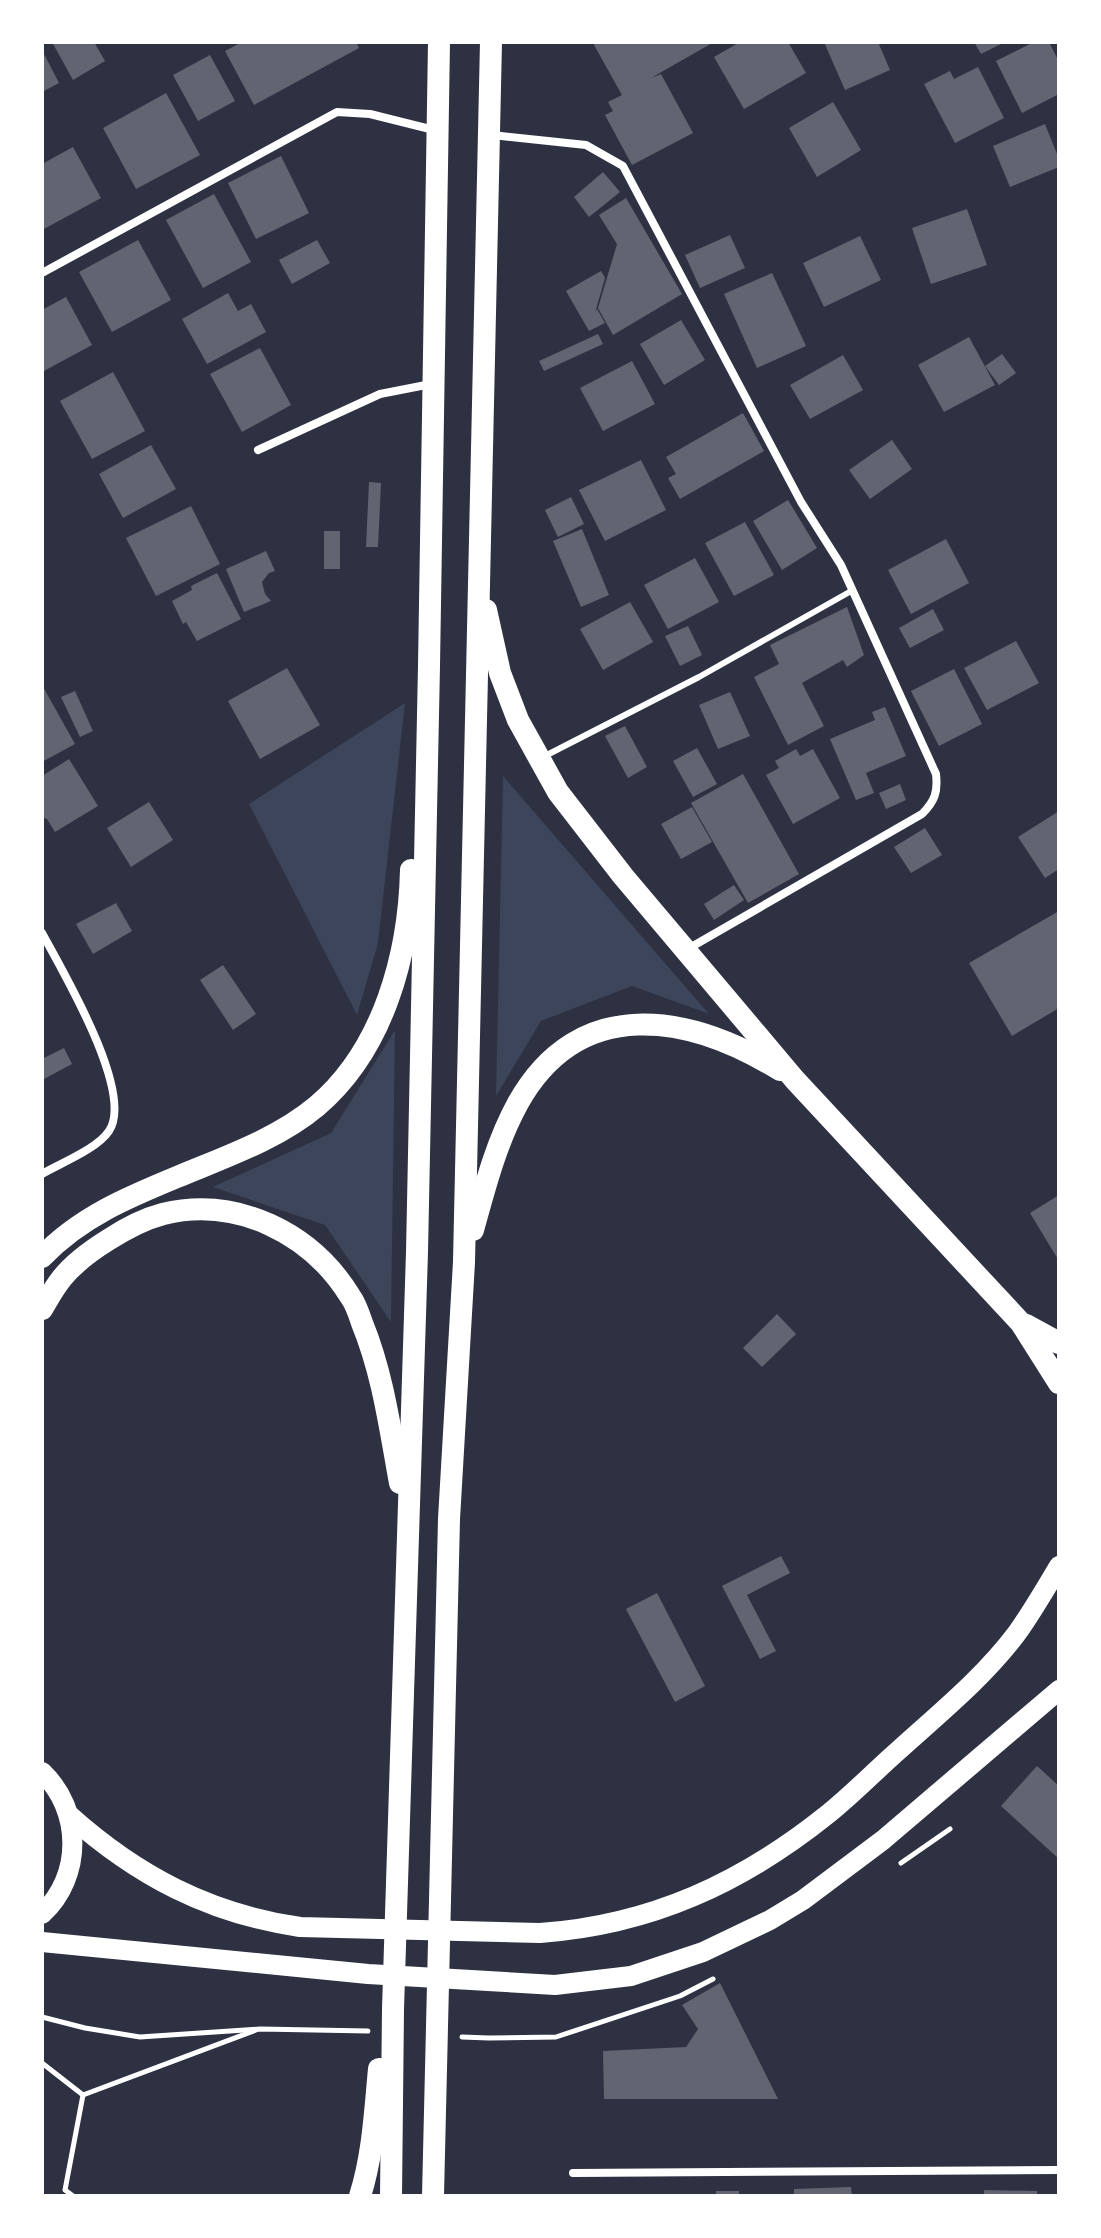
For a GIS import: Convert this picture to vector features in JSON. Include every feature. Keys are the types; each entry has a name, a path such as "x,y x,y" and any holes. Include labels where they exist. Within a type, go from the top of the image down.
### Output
{"highway":[{"path":"391,2196 393,2009 417,1252 439,42"},
{"path":"433,2196 449,1519 464,1262 491,42"},
{"path":"479,573 500,673 518,720 558,792 623,876 795,1080 1021,1323 1059,1383"},
{"path":"42,1257 59,1239 107,1208 268,1138 294,1122 338,1086 372,1038 395,977 406,922 411,885 415,747 429,666"},
{"path":"464,1262 488,1175 509,1120 539,1073 573,1044 621,1026 673,1026 737,1047 795,1080"},
{"path":"42,1309 63,1277 95,1248 127,1228 163,1214 203,1210 241,1214 270,1223 298,1239 328,1265 352,1297 373,1348 408,1522"},
{"path":"1021,1323 1059,1343"},
{"path":"360,2196 373,2132 379,2069 393,2009"}],"main road":[{"path":"69,1815 89,1834 166,1885 220,1909 274,1923 300,1927 540,1933 572,1931 637,1918 668,1908 736,1877 766,1860 830,1813 992,1662 1017,1633 1059,1566"},
{"path":"42,1942 368,1974 473,1981 555,1985 631,1976 703,1952 770,1920 803,1900 883,1840 1059,1690"},
{"path":"42,1772 57,1789 69,1815 73,1843 69,1872 57,1897 42,1914"}],"street":[{"path":"42,273 337,112 370,114 436,130"},
{"path":"488,134 586,145 623,166 801,502 841,565 936,774 937,789 933,803 922,814 686,950"},
{"path":"258,450 380,394 434,383"},
{"path":"42,933 92,1029 108,1070 115,1109 109,1132 91,1147 42,1174"},
{"path":"573,2173 1059,2170"}],"lane":[{"path":"538,760 699,677 853,590"}],"path":[{"path":"83,2095 260,2029"},
{"path":"42,2063 83,2095"},
{"path":"73,2196 65,2190 83,2095"}],"shaded area":[{"path":"405,703 378,943 357,1015 249,804"},
{"path":"503,776 709,1014 632,986 541,1021 496,1096"},
{"path":"395,1030 391,1322 325,1225 213,1187 331,1133"}],"building":[{"path":"52,42 94,42 105,61 73,80"},
{"path":"242,42 356,42 359,48 254,105 225,51"},
{"path":"598,42 714,42 651,78 661,74 693,133 632,165 605,115 613,111 608,102 622,95 594,45"},
{"path":"740,42 788,42 806,73 744,109 714,57"},
{"path":"824,42 878,42 890,70 845,90"},
{"path":"974,42 1005,42 981,54"},
{"path":"1034,42 1049,42 1059,62 1059,94 1022,113 996,61"},
{"path":"42,50 59,83 42,92"},
{"path":"210,55 235,101 198,121 173,75"},
{"path":"978,67 1004,118 955,143 924,84 950,71 954,79"},
{"path":"166,93 200,155 136,189 103,128"},
{"path":"833,102 861,150 817,177 789,128"},
{"path":"1045,124 1059,159 1059,167 1010,187 993,146"},
{"path":"73,147 101,198 42,230 42,164"},
{"path":"281,156 309,213 256,239 228,183"},
{"path":"603,172 620,192 589,217 574,197"},
{"path":"214,194 251,262 203,288 166,220"},
{"path":"626,198 682,294 613,335 598,308 617,244 599,215"},
{"path":"967,209 987,265 931,284 912,228"},
{"path":"730,235 745,268 700,288 685,255"},
{"path":"860,236 881,280 824,307 803,263"},
{"path":"138,240 171,300 112,332 79,272"},
{"path":"317,240 330,263 292,284 279,260"},
{"path":"601,271 605,278 595,313 597,309 605,323 589,331 566,291"},
{"path":"772,273 806,346 757,368 724,294"},
{"path":"228,293 238,311 251,304 266,332 207,364 182,319"},
{"path":"66,297 92,345 42,372 42,310"},
{"path":"681,320 705,360 664,385 640,344"},
{"path":"598,334 603,344 544,371 539,361"},
{"path":"969,337 995,385 944,412 918,365"},
{"path":"260,348 291,405 242,432 210,374"},
{"path":"1002,354 1016,373 999,385 985,366"},
{"path":"843,355 863,390 810,419 790,385"},
{"path":"632,361 655,404 603,431 580,388"},
{"path":"113,372 145,431 92,459 60,401"},
{"path":"743,413 764,451 680,499 668,478 676,474 666,457"},
{"path":"892,440 912,469 870,499 849,470"},
{"path":"151,445 176,489 123,518 99,474"},
{"path":"641,460 666,510 605,541 579,490"},
{"path":"369,482 381,483 378,547 366,547"},
{"path":"571,497 584,524 558,537 545,510"},
{"path":"788,500 817,548 782,570 753,521"},
{"path":"191,506 220,564 156,596 126,538"},
{"path":"745,522 774,575 734,596 705,543"},
{"path":"582,529 609,595 581,607 553,541"},
{"path":"324,531 340,531 340,569 324,569"},
{"path":"946,539 969,583 911,614 888,570"},
{"path":"266,551 275,571 262,582 265,594 271,601 244,612 226,569"},
{"path":"695,558 719,602 668,629 644,585"},
{"path":"217,573 241,619 197,641 186,622 183,624 172,601 192,590 191,586"},
{"path":"630,602 653,642 603,670 580,629"},
{"path":"847,607 864,655 847,667 843,660 802,683 824,726 788,745 754,677 779,664 770,645"},
{"path":"933,609 944,630 910,648 899,628"},
{"path":"688,626 702,655 680,666 665,636"},
{"path":"1016,641 1039,683 987,710 964,668"},
{"path":"287,668 320,725 260,759 228,701"},
{"path":"954,669 982,724 939,746 911,691"},
{"path":"42,685 75,744 42,762"},
{"path":"75,691 93,731 80,737 61,697"},
{"path":"730,692 750,736 718,749 699,705"},
{"path":"885,707 906,756 866,773 874,793 856,800 830,739 875,720 872,712"},
{"path":"625,726 647,767 628,778 605,736"},
{"path":"697,748 717,784 693,797 673,761"},
{"path":"796,749 800,756 813,749 840,798 793,824 766,775 779,768 775,761"},
{"path":"69,759 98,806 55,832 47,819 42,817 42,776"},
{"path":"743,774 799,874 748,903 691,803"},
{"path":"900,784 906,800 886,809 879,793"},
{"path":"149,802 173,840 131,867 107,828"},
{"path":"692,807 712,842 681,859 661,824"},
{"path":"1059,811 1059,869 1045,878 1018,837"},
{"path":"925,828 942,855 911,873 894,847"},
{"path":"734,885 744,900 714,920 704,904"},
{"path":"116,903 132,931 93,954 76,924"},
{"path":"1059,911 1059,1008 1012,1036 969,963"},
{"path":"223,965 256,1014 233,1030 200,980"},
{"path":"64,1048 72,1064 42,1080 42,1059"},
{"path":"1059,1195 1059,1261 1030,1213"},
{"path":"777,1314 796,1334 762,1367 743,1348"},
{"path":"781,1556 790,1573 747,1595 776,1651 760,1659 722,1586"},
{"path":"657,1593 705,1686 675,1702 626,1609"},
{"path":"1037,1766 1059,1786 1059,1859 1001,1806"},
{"path":"720,1983 778,2099 604,2099 603,2051 686,2047 698,2029 682,2005"},
{"path":"851,2187 852,2196 794,2196 794,2189"},
{"path":"984,2190 1037,2191 1037,2196 984,2196"},
{"path":"716,2191 739,2191 739,2196 716,2196"}]}
